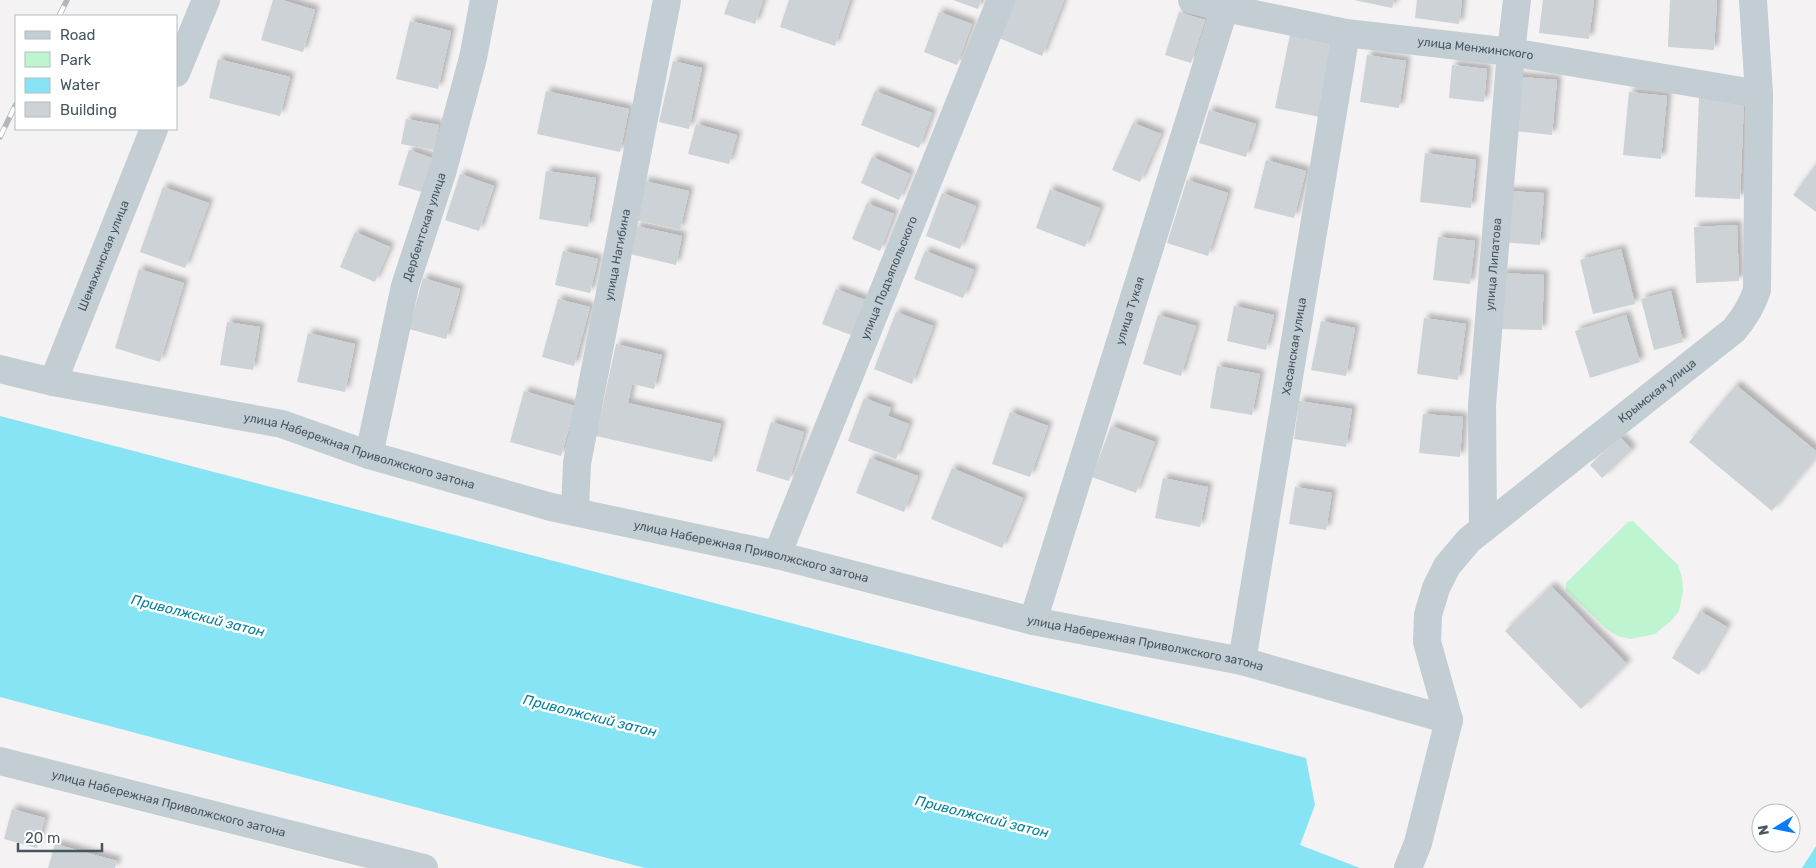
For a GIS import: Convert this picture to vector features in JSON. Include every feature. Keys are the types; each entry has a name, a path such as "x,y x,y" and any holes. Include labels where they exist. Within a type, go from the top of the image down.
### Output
{"street":[{"path":"178,68 206,0"},
{"name":"Дербентская улица","path":"369,455 405,286 442,173 473,58 484,0"},
{"name":"улица Нагибина","path":"576,511 577,463 667,0"},
{"name":"улица Подъяпольского","path":"777,555 1001,0"},
{"name":"улица Менжинского","path":"1192,0 1226,4 1346,33 1511,52 1759,94"},
{"name":"улица Липатова","path":"1483,529 1482,404 1516,0"},
{"name":"Крымская улица","path":"1449,720 1426,642 1428,615 1436,588 1447,566 1469,540 1734,330 1742,321 1754,300 1757,290 1759,94 1752,0"},
{"name":"улица Тукая","path":"1033,621 1226,4"},
{"name":"Хасанская улица","path":"1242,660 1346,33"},
{"name":"Шемахинская улица","path":"53,382 154,130"},
{"name":"улица Набережная Приволжского затона","path":"0,369 53,382 282,424 369,455 551,507 777,555 1033,621 1242,660 1449,720"},
{"path":"1408,868 1418,842 1449,720"},
{"name":"улица Набережная Приволжского затона","path":"0,761 424,868"}],"green space":[{"path":"1633,521 1678,565 1682,577 1683,591 1679,611 1672,620 1655,634 1631,639 1618,636 1609,631 1566,590 1566,583 1628,522"}],"water":[{"name":"Приволжский затон","path":"0,416 1306,758 1315,805 1300,845 1360,868 645,868 0,697"},
{"path":"1816,846 1816,868 1802,868"}],"building":[{"path":"273,0 282,0 315,10 303,52 261,40"},
{"path":"729,0 763,0 755,24 724,14"},
{"path":"789,0 850,0 835,46 780,27"},
{"path":"953,0 981,0 978,9"},
{"path":"1014,0 1064,0 1042,56 999,38"},
{"path":"1354,0 1394,0 1392,8"},
{"path":"1417,0 1462,0 1459,24 1415,18"},
{"path":"1543,0 1594,0 1589,39 1539,33"},
{"path":"1670,0 1717,0 1714,50 1668,47"},
{"path":"939,12 972,24 957,65 924,52"},
{"path":"1179,12 1205,20 1191,63 1165,55"},
{"path":"410,21 451,31 438,89 396,79"},
{"path":"1290,35 1335,45 1320,117 1275,108"},
{"path":"1367,55 1406,61 1399,108 1360,102"},
{"path":"218,59 290,77 280,116 209,98"},
{"path":"673,61 702,68 689,129 659,122"},
{"path":"1452,65 1487,69 1484,102 1449,98"},
{"path":"1510,76 1557,80 1552,135 1505,130"},
{"path":"546,91 629,109 620,152 537,134"},
{"path":"875,91 932,113 919,148 861,125"},
{"path":"1629,92 1667,96 1661,159 1623,155"},
{"path":"1699,98 1744,100 1740,199 1695,197"},
{"path":"1209,110 1256,124 1246,157 1199,143"},
{"path":"406,119 439,125 434,150 401,144"},
{"path":"1133,123 1161,134 1140,182 1112,170"},
{"path":"696,124 737,135 729,164 688,154"},
{"path":"409,150 432,158 422,192 398,185"},
{"path":"1425,153 1476,160 1471,208 1420,202"},
{"path":"872,157 910,174 899,200 861,183"},
{"path":"1266,160 1306,171 1294,218 1254,208"},
{"path":"1816,164 1816,212 1793,195"},
{"path":"546,171 596,178 588,227 539,219"},
{"path":"460,174 494,186 479,231 445,220"},
{"path":"1187,180 1228,193 1208,256 1167,243"},
{"path":"644,181 689,191 680,230 635,220"},
{"path":"163,187 209,203 185,268 140,252"},
{"path":"1050,189 1100,208 1085,247 1036,228"},
{"path":"1503,191 1544,193 1540,245 1500,242"},
{"path":"942,193 976,206 960,249 926,236"},
{"path":"867,203 894,214 880,251 852,239"},
{"path":"1737,225 1739,281 1696,283 1694,227"},
{"path":"636,226 682,236 676,265 630,254"},
{"path":"355,232 390,247 375,282 340,267"},
{"path":"1438,237 1475,241 1470,284 1433,280"},
{"path":"1621,249 1635,304 1593,314 1580,260"},
{"path":"563,251 598,259 590,293 555,285"},
{"path":"925,251 974,270 963,298 914,279"},
{"path":"139,269 184,283 160,362 115,348"},
{"path":"1501,273 1544,275 1542,330 1498,329"},
{"path":"423,278 460,289 446,339 409,329"},
{"path":"836,289 865,300 851,335 822,324"},
{"path":"1671,291 1683,342 1654,350 1641,299"},
{"path":"558,299 590,307 574,366 542,357"},
{"path":"1234,306 1274,315 1266,350 1227,341"},
{"path":"896,312 933,326 912,384 874,369"},
{"path":"1158,315 1196,326 1181,376 1143,364"},
{"path":"1626,315 1640,362 1590,378 1575,331"},
{"path":"1424,318 1466,324 1458,380 1417,374"},
{"path":"1321,321 1355,328 1346,376 1311,370"},
{"path":"227,322 260,327 253,370 220,365"},
{"path":"308,333 355,344 345,392 297,382"},
{"path":"616,344 662,355 654,389 632,384 628,403 721,424 712,462 596,436"},
{"path":"1217,366 1260,374 1252,415 1210,408"},
{"path":"1736,385 1816,451 1816,457 1772,511 1689,442"},
{"path":"524,391 575,406 561,456 510,442"},
{"path":"864,398 891,408 888,416 909,424 896,459 848,441"},
{"path":"1299,401 1352,409 1346,447 1294,439"},
{"path":"1010,412 1048,426 1030,477 992,464"},
{"path":"1423,414 1463,417 1460,457 1419,453"},
{"path":"771,422 804,432 789,481 756,471"},
{"path":"1111,426 1155,442 1136,493 1092,477"},
{"path":"1620,437 1632,450 1602,478 1590,465"},
{"path":"870,458 918,476 904,512 856,493"},
{"path":"952,468 1023,498 1002,548 931,519"},
{"path":"1163,478 1208,487 1200,527 1155,518"},
{"path":"1295,487 1332,493 1326,530 1289,524"},
{"path":"1551,586 1627,664 1581,709 1505,631"},
{"path":"1700,611 1727,627 1699,675 1672,658"},
{"path":"12,809 45,818 37,848 4,839"},
{"path":"55,844 117,861 115,868 48,868"}],"railway":[{"path":"60,15 67,0"},
{"path":"0,137 15,106"}]}
